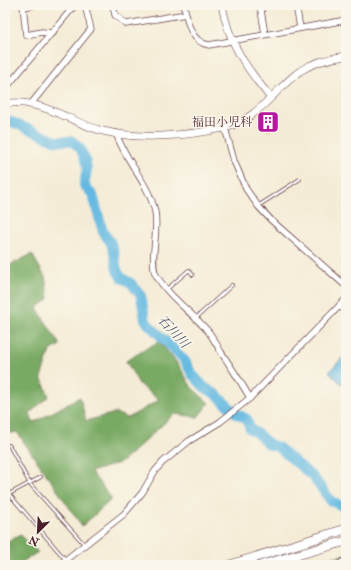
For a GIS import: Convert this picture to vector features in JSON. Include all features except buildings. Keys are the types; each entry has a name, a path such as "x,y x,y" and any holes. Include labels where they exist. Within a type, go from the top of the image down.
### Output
{"highway":[{"path":"230,565 346,529"},
{"path":"262,565 289,561 346,541"}],"street":[{"path":"34,5 23,6 26,35 42,32 52,33"},
{"path":"5,89 74,5"},
{"path":"31,104 91,29 85,5"},
{"path":"113,5 115,15 126,24 186,14"},
{"path":"184,5 190,31 204,44 231,41 346,20"},
{"path":"222,5 231,41 236,51 271,98"},
{"path":"260,5 266,34"},
{"path":"296,5 300,28"},
{"path":"5,103 31,104 92,128 116,133 149,136 225,128 250,116 294,76 308,67 346,56"},
{"path":"225,128 234,161 246,189 258,206 271,220 346,286"},
{"path":"116,133 119,144 150,198 155,211 157,227 154,257 155,274 166,289 207,330 250,398"},
{"path":"59,565 124,514 142,493 155,471 163,462 189,441 220,422 250,398 346,299"},
{"path":"339,306 346,312"},
{"path":"339,565 342,562 346,565"}],"lane":[{"path":"258,206 300,179"},
{"path":"166,289 189,270 193,275"},
{"path":"195,318 232,285"},
{"path":"9,446 30,484 84,544"},
{"path":"9,494 41,477"},
{"path":"5,486 9,494 65,560"}],"green space":[{"path":"32,254 45,277 49,299 37,308 60,345 50,351 41,377 49,396 30,413 33,423 80,397 86,421 115,413 128,418 159,400 139,384 126,361 159,341 178,364 192,388 209,403 198,417 174,414 122,462 91,472 112,499 82,526 17,432 5,434 5,260 10,265"},
{"path":"21,535 38,552 17,565 5,565 5,542"},
{"path":"346,554 346,565 300,565"}],"water":[{"path":"343,357 346,359 346,388 329,372"}],"waterway":[{"name":"石川川","path":"5,119 56,141 72,141 80,148 85,159 87,169 84,185 93,195 103,232 111,243 117,271 122,278 131,283 141,296 145,319 148,324 185,361 192,374 204,387 217,395 237,414 247,419 250,429 269,444 278,447 313,477 331,501 346,508"}],"place":[{"name":"福田小児科","path":"268,122"}]}
